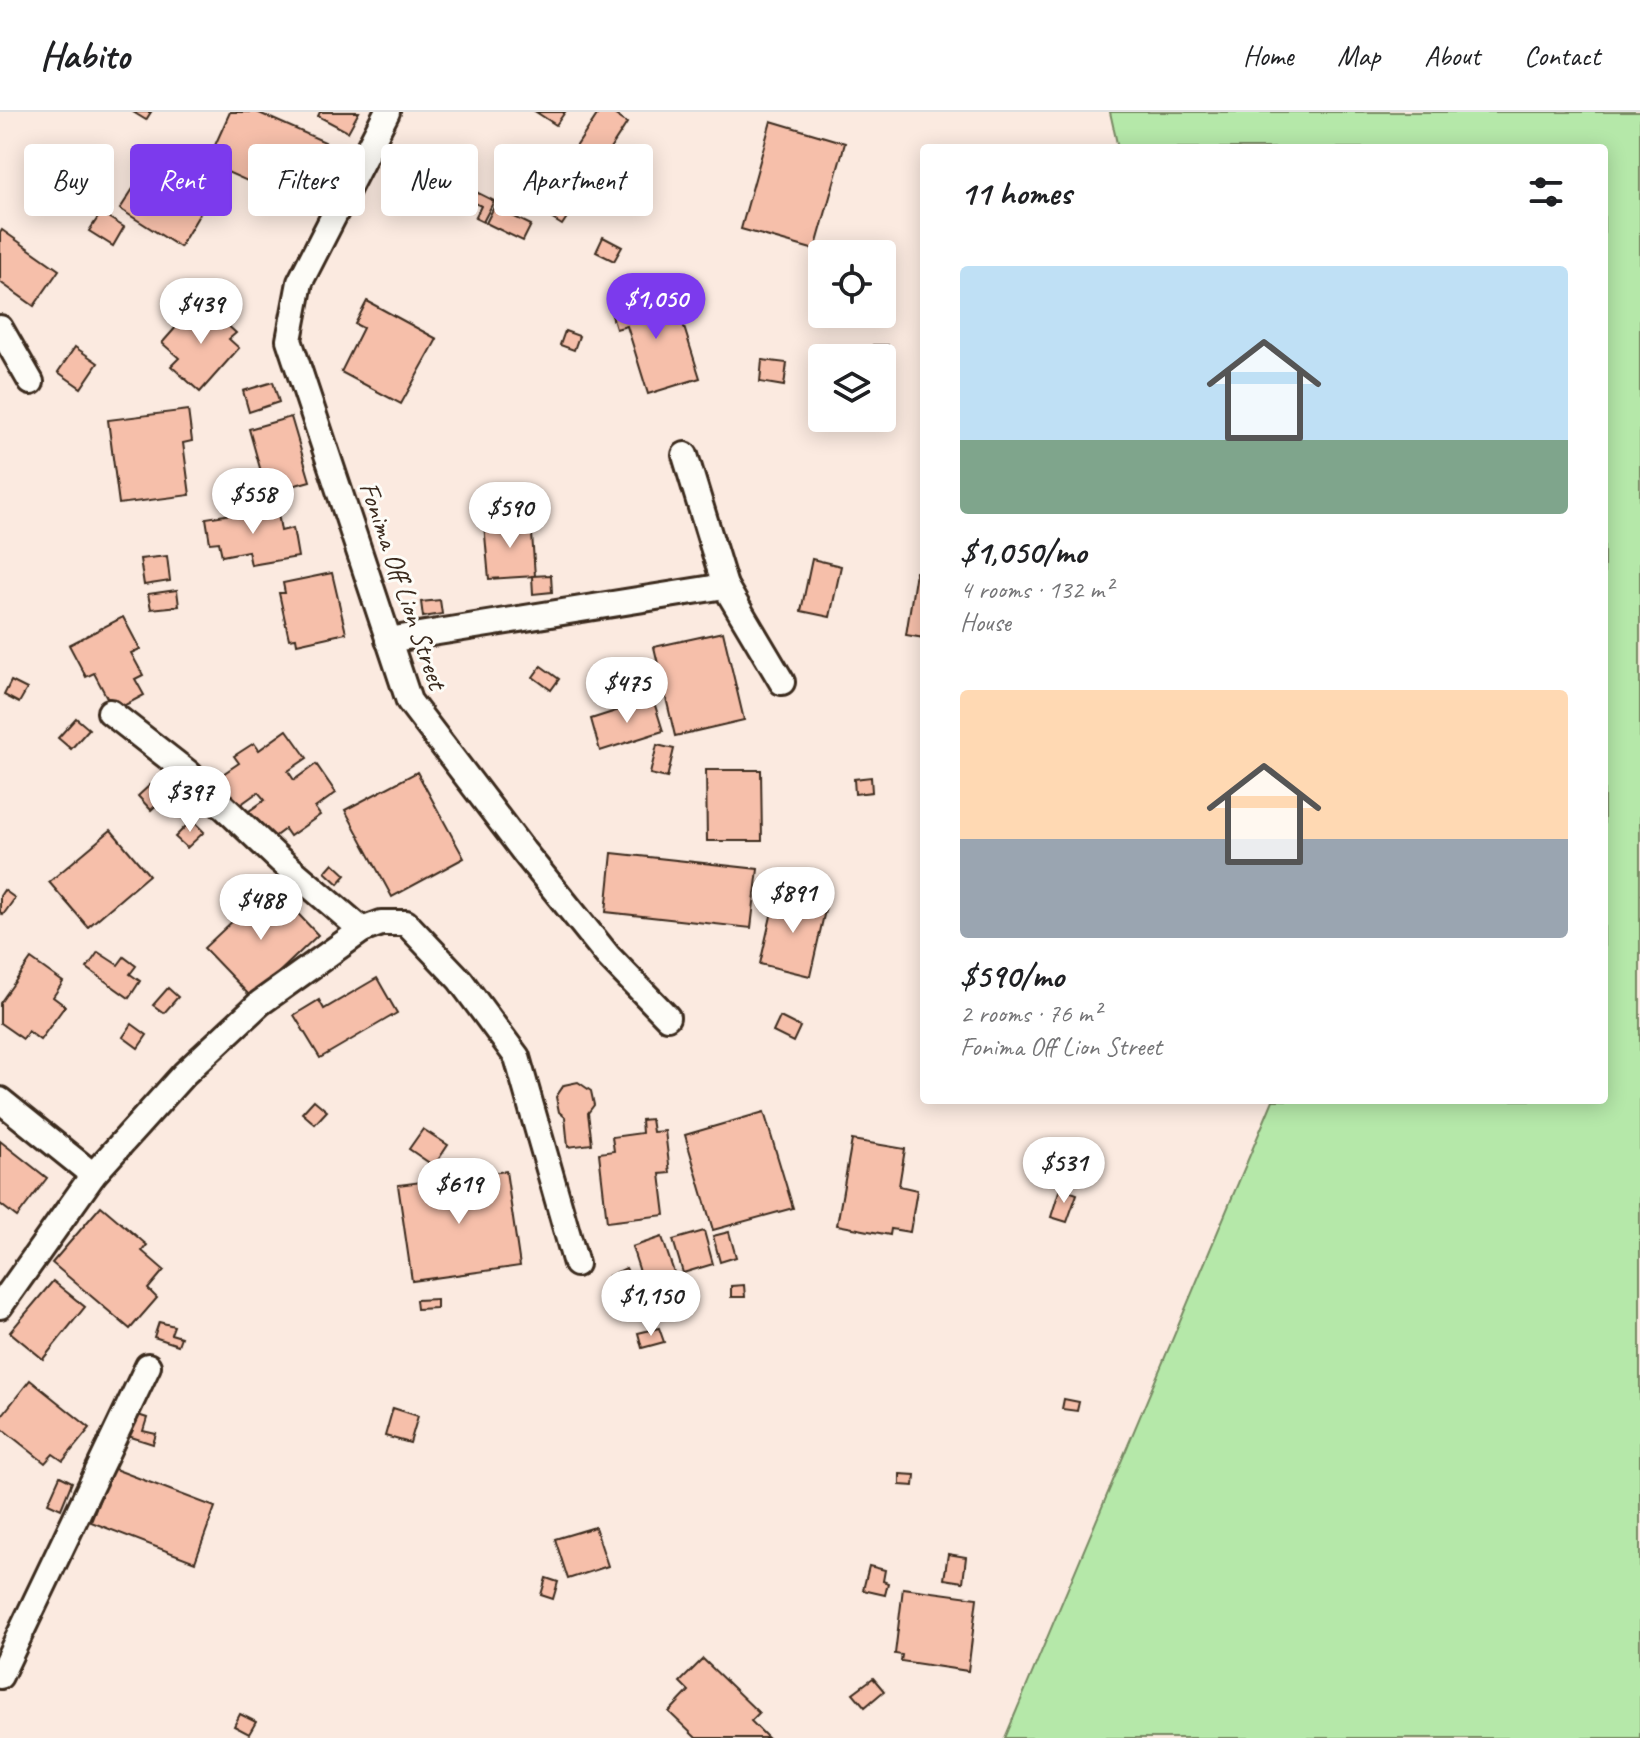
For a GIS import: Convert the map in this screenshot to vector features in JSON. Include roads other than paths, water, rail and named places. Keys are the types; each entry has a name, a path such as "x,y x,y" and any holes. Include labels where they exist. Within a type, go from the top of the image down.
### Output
{"street":[{"name":"Fonima Off Lion Street","path":"387,112 300,282 289,340 409,701 608,956 667,1017"},
{"path":"0,328 31,382"},
{"path":"685,455 725,586 782,682"},
{"path":"388,640 725,586"},
{"path":"110,712 187,772 280,860 362,930"},
{"path":"0,1306 93,1175 184,1074 260,1003 362,930 381,923 406,923 460,980 517,1057 576,1264"},
{"path":"0,1100 93,1175"},
{"path":"0,1676 148,1366"}]}
